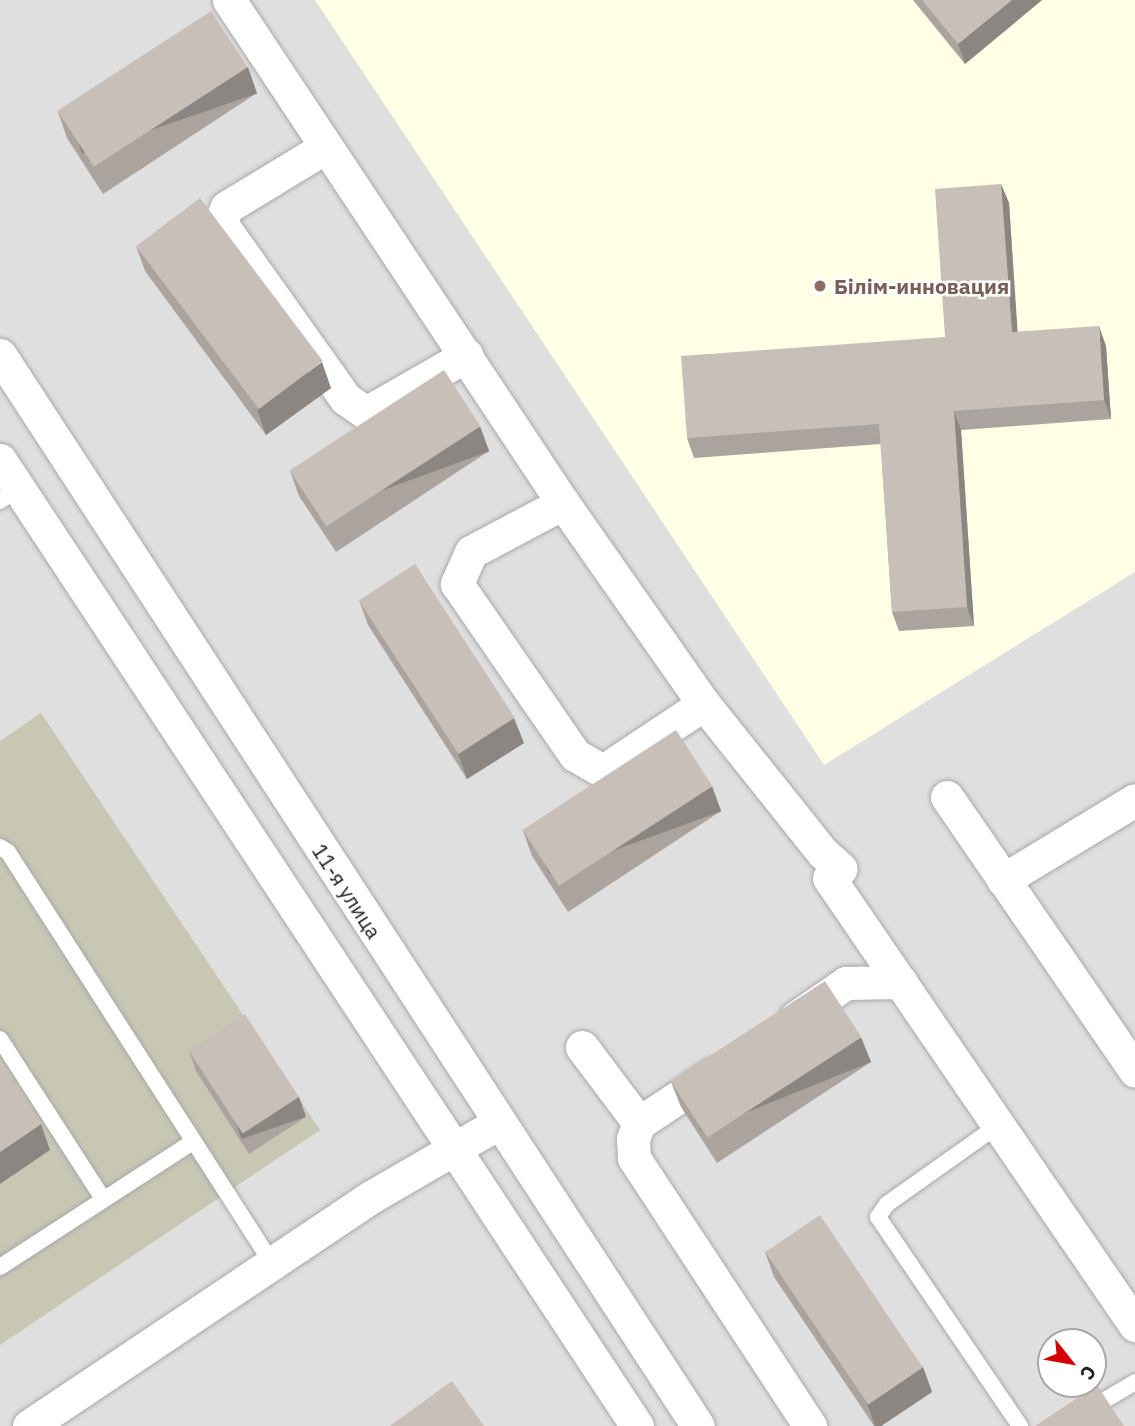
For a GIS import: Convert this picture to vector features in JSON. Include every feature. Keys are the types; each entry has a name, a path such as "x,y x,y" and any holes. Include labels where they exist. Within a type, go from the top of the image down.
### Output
{"street":[{"path":"229,0 324,148 467,355 563,503 704,704 822,852 901,982 1132,1314"},
{"path":"324,148 227,207 220,222 346,399 366,413 467,355"},
{"name":"11-я улица","path":"0,355 497,1124 698,1426"},
{"path":"0,460 9,495 453,1149 637,1426"},
{"path":"563,503 471,552 457,584 575,755 603,771 704,704"},
{"path":"947,797 1003,880 1123,1027 1135,1071"},
{"path":"1003,880 1135,800"},
{"path":"810,1426 634,1158 633,1139 639,1123 846,983 901,982"},
{"path":"582,1047 639,1123"},
{"path":"29,1426 272,1263 497,1124"}],"lane":[{"path":"0,847 8,852 272,1263"},
{"path":"0,1039 103,1199"},
{"path":"1000,1124 887,1204 878,1217 1020,1426"},
{"path":"0,1267 194,1141"},
{"path":"1061,1426 1135,1382"}],"shaded area":[{"path":"0,0 861,0 1135,329 1135,1426 0,1426"},
{"name":"Білім-инновация","path":"315,0 1135,0 1135,572 824,765"},
{"path":"41,713 320,1130 0,1345 0,741"}],"building":[{"path":"922,0 1012,0 958,44"},
{"path":"211,11 247,67 94,167 58,111"},
{"path":"1001,184 1012,332 1099,326 1104,400 954,411 967,607 892,612 879,424 687,438 681,356 945,337 935,189"},
{"path":"200,198 323,361 259,409 136,246"},
{"path":"444,370 480,426 326,526 290,470"},
{"path":"415,564 515,717 458,754 359,600"},
{"path":"676,730 712,786 559,886 523,830"},
{"path":"825,981 861,1037 707,1137 671,1081"},
{"path":"245,1014 299,1097 243,1134 189,1050"},
{"path":"0,1063 41,1124 0,1152"},
{"path":"820,1215 923,1368 868,1404 765,1252"},
{"path":"452,1381 484,1426 390,1426"},
{"path":"1077,1398 1106,1398 1124,1426 1035,1426"}],"place":[{"name":"Білім-инновация","path":"820,286"}]}
